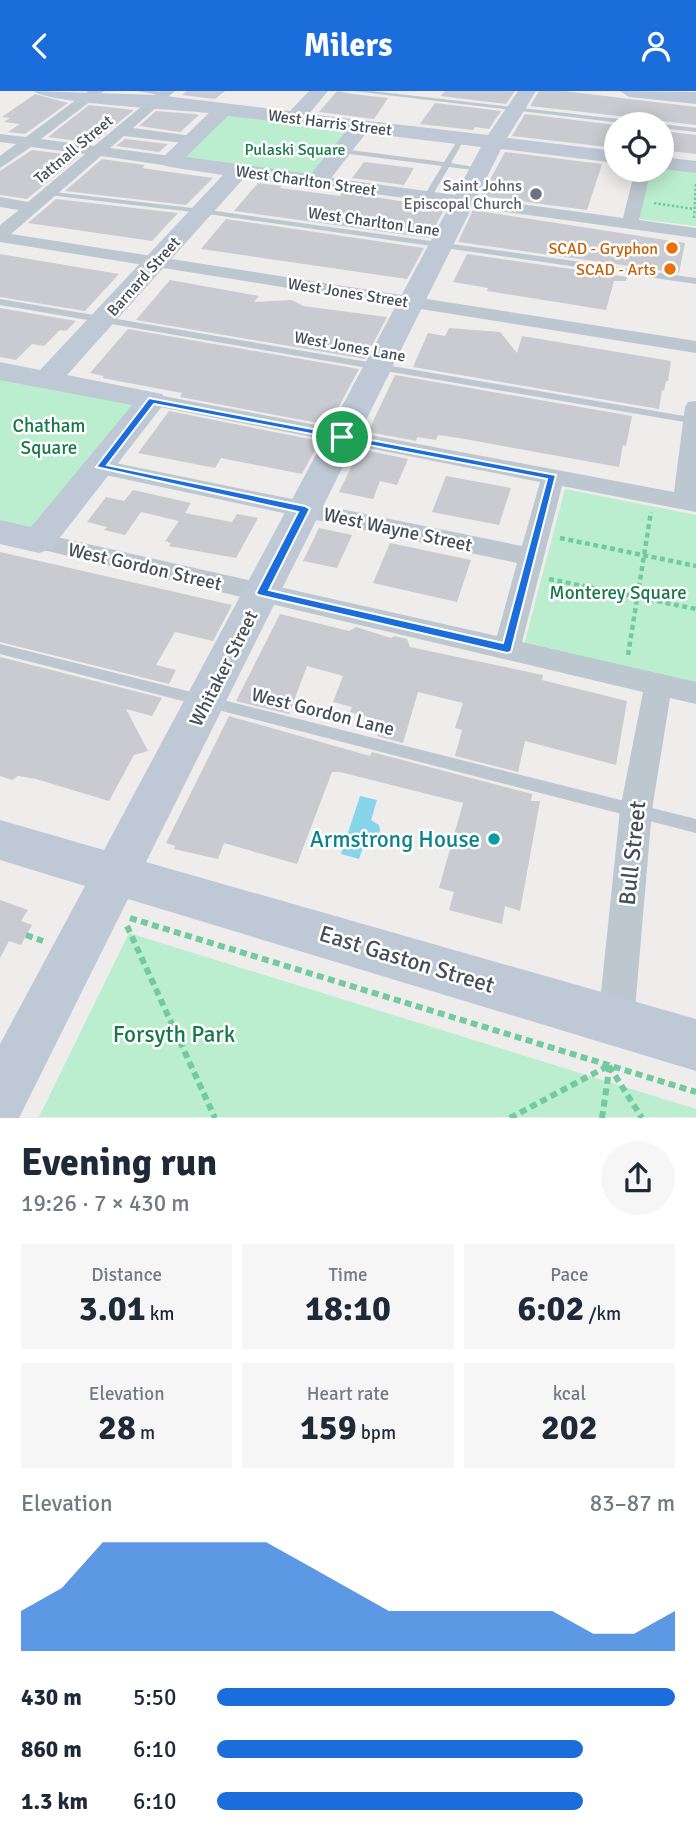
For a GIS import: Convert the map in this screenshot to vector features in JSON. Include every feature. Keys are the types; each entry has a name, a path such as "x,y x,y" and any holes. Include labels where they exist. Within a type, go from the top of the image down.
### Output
{"street":[{"name":"West Harris Street","path":"43,91 158,94 224,109 361,126 471,154 604,157"},
{"path":"295,118 319,91"},
{"path":"629,91 696,98"},
{"path":"0,163 92,94"},
{"name":"Tattnall Street","path":"0,235 121,131 158,94"},
{"name":"Whitaker Street","path":"0,1099 464,201 471,154 522,100"},
{"path":"170,161 224,109"},
{"path":"317,181 361,126"},
{"path":"121,131 192,140"},
{"name":"West Charlton Street","path":"0,138 630,224 695,230"},
{"path":"674,164 696,167"},
{"name":"Barnard Street","path":"47,380 238,171"},
{"path":"630,224 640,182"},
{"path":"0,202 32,207"},
{"name":"West Jones Street","path":"0,235 696,347"},
{"path":"0,372 691,503 695,416"},
{"path":"38,541 101,467 152,400"},
{"name":"West Wayne Street","path":"101,467 305,509 536,567"},
{"path":"507,648 536,567 553,477"},
{"name":"West Gordon Street","path":"0,532 658,685"},
{"path":"658,685 696,693"},
{"name":"Bull Street","path":"612,1043 636,810 658,685"},
{"name":"East Gaston Street","path":"0,840 117,872 612,1043 696,1045"}],"lane":[{"path":"356,91 522,100 604,116"},
{"path":"674,127 696,130"},
{"path":"342,151 471,154"},
{"path":"428,196 471,154"},
{"name":"West Charlton Lane","path":"48,193 201,211 696,281"},
{"name":"West Jones Lane","path":"0,302 378,367 695,416"},
{"name":"West Gordon Lane","path":"0,649 636,810"},
{"path":"636,810 696,826"}],"path":[{"path":"695,230 696,178"},
{"path":"643,202 695,209"},
{"path":"625,677 653,503"},
{"path":"552,537 696,566"},
{"path":"536,567 636,597 696,609"},
{"path":"215,1118 122,915 612,1043 696,1092"},
{"path":"509,1118 612,1043"},
{"path":"602,1118 612,1043"},
{"path":"612,1043 642,1118"}],"green space":[{"name":"Pulaski Square","path":"226,114 352,129 315,179 179,162"},
{"path":"674,167 696,170 696,226 639,219 647,182 674,182"},
{"name":"Chatham Square","path":"0,377 137,405 25,545 0,538"},
{"name":"Monterey Square","path":"565,489 696,515 696,690 523,649"},
{"name":"Forsyth Park","path":"129,933 696,1109 696,1117 39,1117"}],"water":[{"path":"360,796 377,800 371,820 379,825 380,831 376,835 367,836 359,859 341,854"}],"building":[{"path":"187,91 225,91 215,99 182,95"},
{"path":"337,91 388,98 374,119 319,112"},
{"path":"445,91 515,91 506,104 440,96"},
{"path":"539,91 564,91 696,107 696,125 674,122 674,112 604,112 604,114 530,106"},
{"path":"35,94 68,103 25,134 8,132 20,124 4,122 10,118 2,117"},
{"path":"435,103 501,111 489,129 475,127 473,130 420,124"},
{"path":"89,105 134,110 93,143 48,137"},
{"path":"156,111 199,115 180,132 139,126"},
{"path":"525,114 604,124 604,147 512,136"},
{"path":"674,132 696,135 696,154 674,151"},
{"path":"125,139 168,144 159,152 116,146"},
{"path":"32,150 79,156 27,199 0,195 0,171"},
{"path":"505,152 602,164 587,210 481,196"},
{"path":"102,159 145,165 142,168 213,178 186,205 65,191"},
{"path":"364,162 414,168 404,185 352,178"},
{"path":"258,183 340,196 342,192 445,208 429,238 234,211"},
{"path":"56,199 178,213 152,241 28,223"},
{"path":"473,210 685,243 679,273 458,242"},
{"path":"226,219 424,248 407,279 201,249"},
{"path":"0,254 119,274 85,311 0,297"},
{"path":"467,254 627,277 626,281 614,281 606,310 487,291 488,288 453,282"},
{"path":"170,280 259,296 254,302 292,300 303,306 387,317 365,359 136,320"},
{"path":"0,308 76,321 66,331 60,330 44,346 32,344 16,360 0,357"},
{"path":"449,328 500,332 517,353 522,336 671,361 668,381 664,391 662,390 659,409 413,367 428,333 445,336"},
{"path":"128,329 359,369 329,425 180,397 182,393 102,378 104,376 90,373"},
{"path":"395,375 632,416 619,467 438,435 436,440 417,437 416,441 368,432"},
{"path":"169,411 320,441 302,474 221,458 215,468 138,453"},
{"path":"360,449 408,459 397,485 380,481 373,499 339,492"},
{"path":"446,476 511,488 499,525 432,512"},
{"path":"133,490 191,503 185,513 232,522 237,514 258,518 236,558 169,546 171,543 165,541 179,521 141,512 125,535 87,522 106,497 124,501"},
{"path":"319,528 352,535 337,568 303,561"},
{"path":"390,543 471,560 457,602 373,583"},
{"path":"0,552 232,605 213,641 175,632 156,665 176,670 169,684 0,642"},
{"path":"280,614 349,631 356,627 391,638 394,636 407,639 410,647 543,675 542,680 627,701 616,765 525,741 518,772 455,756 462,730 455,728 463,703 418,692 403,743 377,736 382,721 350,712 352,707 333,702 343,676 307,666 289,714 236,701"},
{"path":"0,657 162,698 152,716 126,709 148,751 134,755 109,801 36,779 18,776 12,780 0,776"},
{"path":"229,716 370,756 372,752 532,794 531,801 540,801 520,911 505,906 502,924 449,910 454,892 439,888 463,803 340,772 332,772 297,864 224,843 218,859 174,849 175,846 166,843"},
{"path":"0,900 28,910 21,921 32,925 21,945 9,941 0,958"}],"place":[{"name":"Saint Johns Episcopal Church","path":"536,194"},
{"name":"SCAD - Gryphon","path":"672,248"},
{"name":"SCAD - Arts","path":"670,269"},
{"name":"Armstrong House","path":"494,839"}],"route":[{"path":"152,400 342,437 553,477 507,648 262,593 305,509 101,467 152,400"}]}
